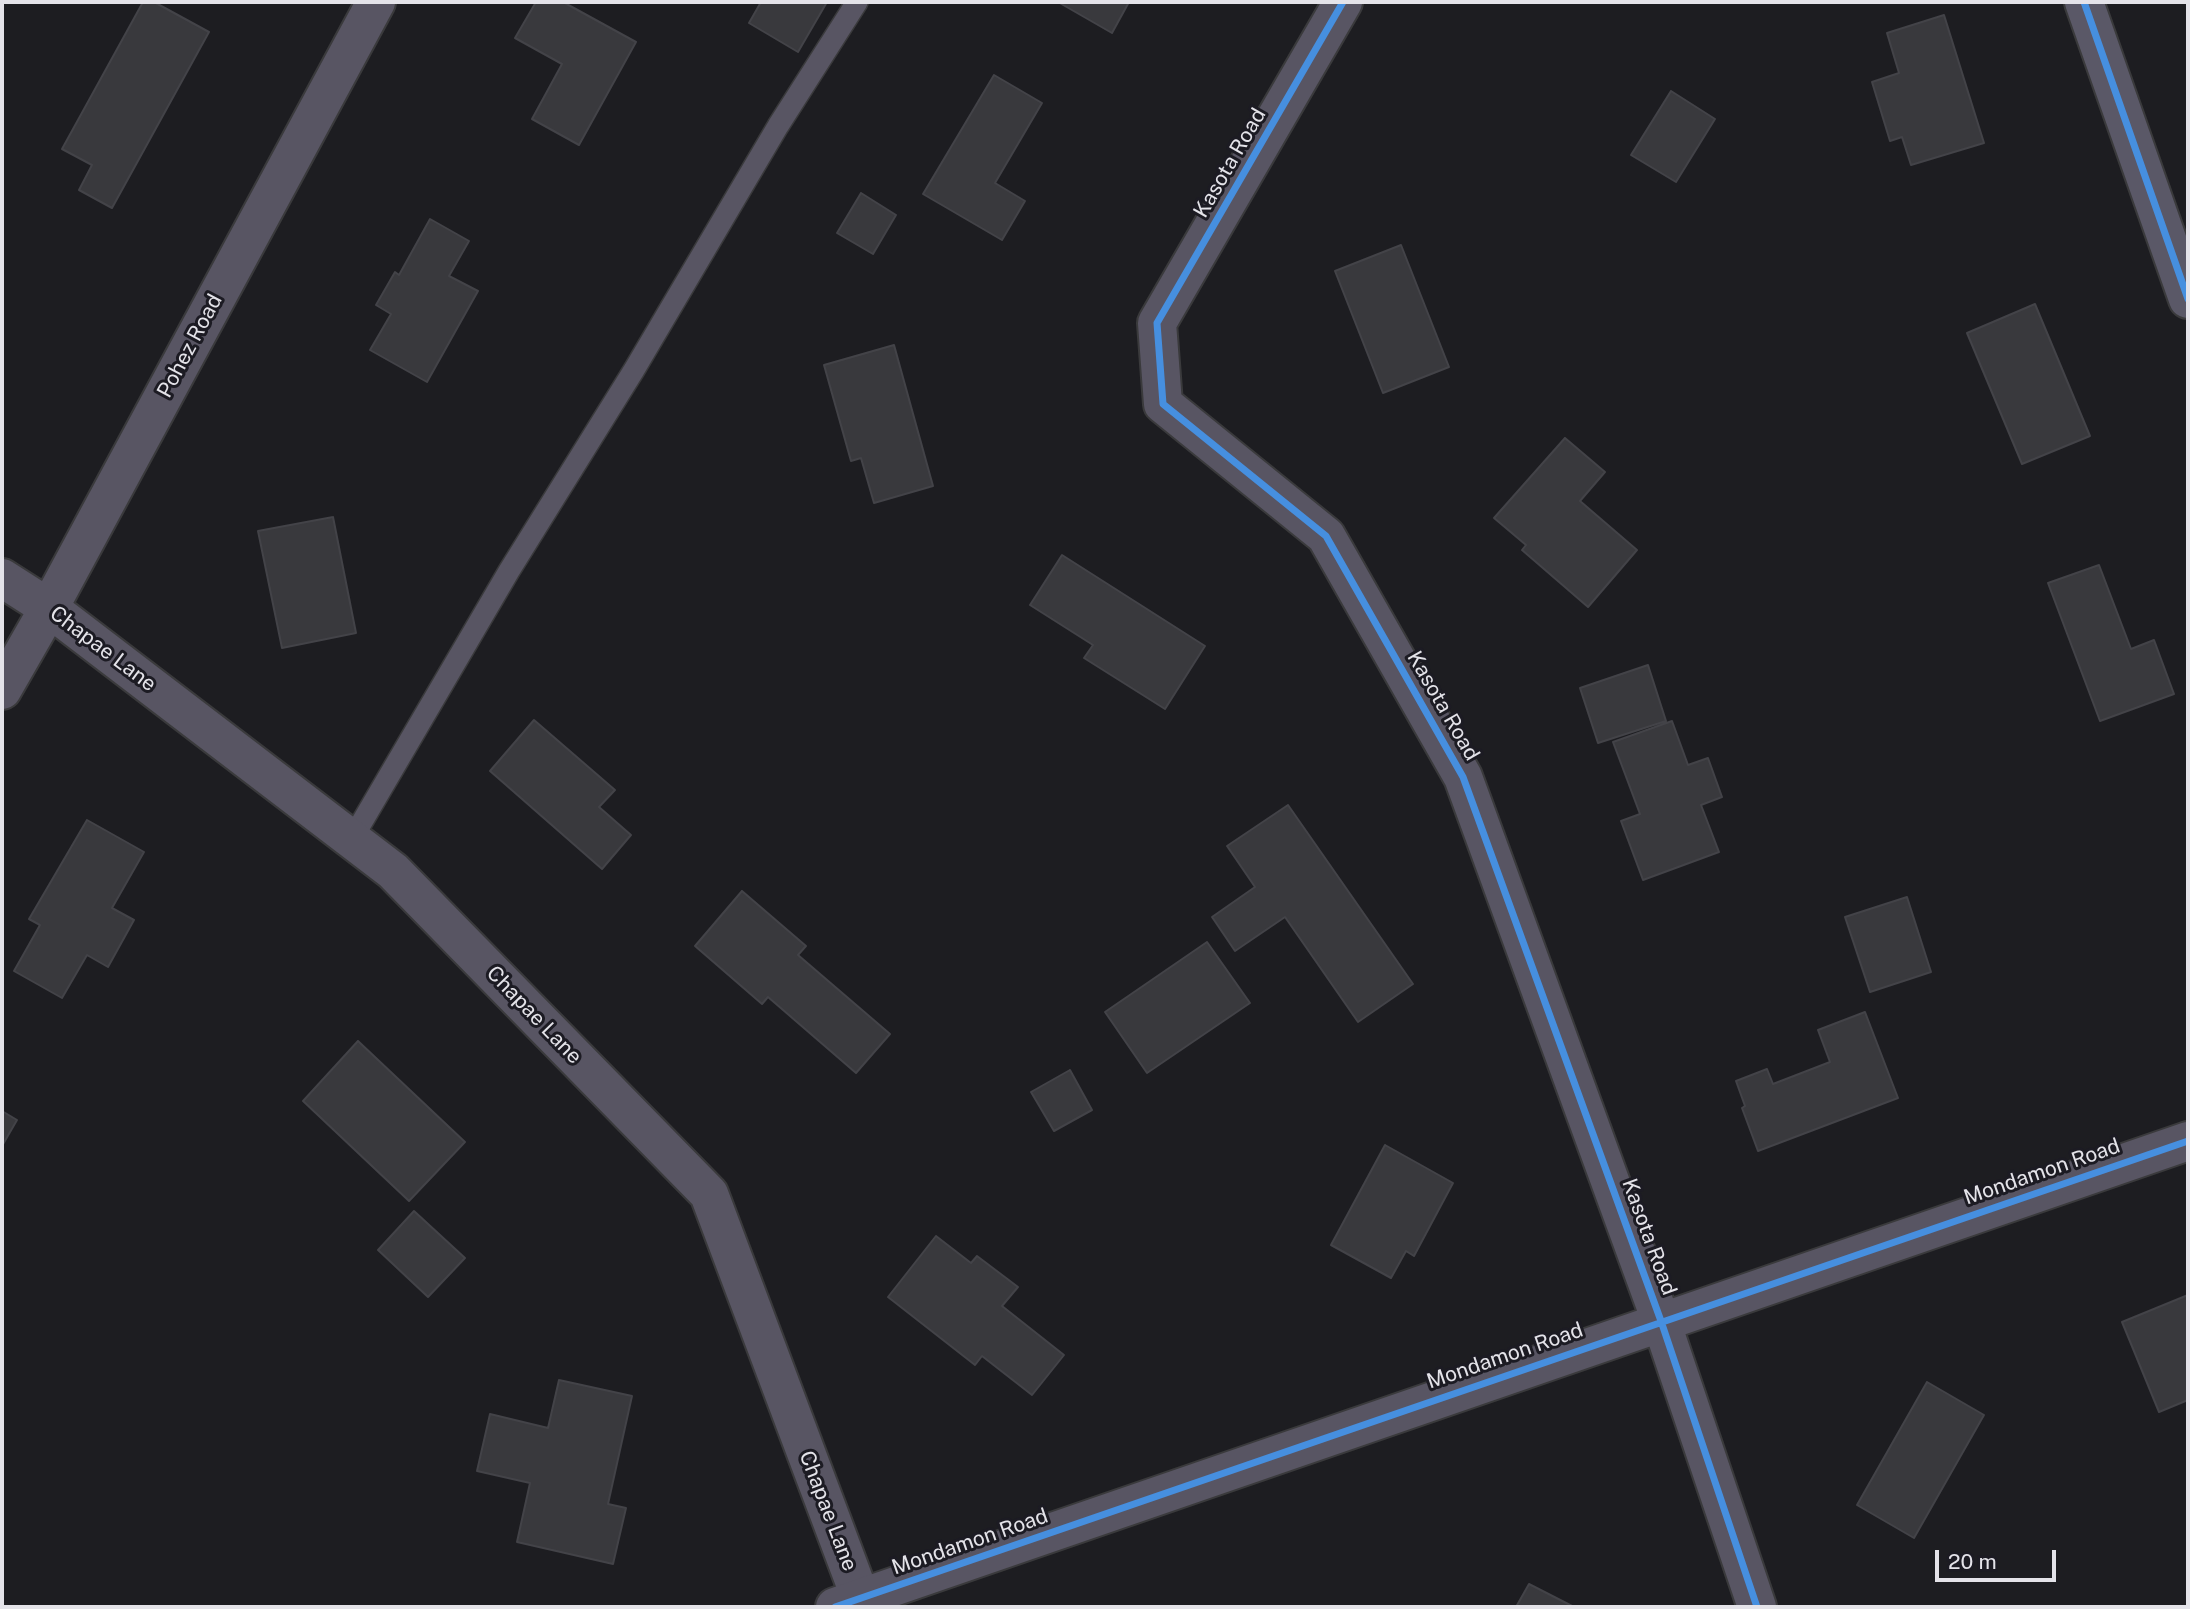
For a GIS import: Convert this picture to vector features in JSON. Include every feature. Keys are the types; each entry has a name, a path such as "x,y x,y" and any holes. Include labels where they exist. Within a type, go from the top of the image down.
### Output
{"main road":[{"path":"2084,2 2188,299"}],"street":[{"name":"Pohez Road","path":"2,690 49,608 376,2"},
{"name":"Kasota Road","path":"1343,2 1157,323 1163,404 1326,536 1463,777 1661,1321 1757,1607"},
{"name":"Chapae Lane","path":"2,578 49,608 393,871 709,1194 853,1604"},
{"name":"Mondamon Road","path":"853,1604 1661,1321 2188,1141"}],"lane":[{"path":"352,839 509,571 634,370 778,126 857,2"}],"building":[{"path":"143,2 154,2 209,32 112,208 79,190 92,165 62,149"},
{"path":"536,2 563,2 636,42 579,145 532,119 562,64 515,38"},
{"path":"761,2 827,2 798,52 749,23"},
{"path":"1058,2 1129,2 1112,33"},
{"path":"1944,15 1984,143 1911,165 1902,137 1890,141 1872,82 1899,73 1887,33"},
{"path":"994,75 1042,103 995,183 1025,201 1002,240 923,194"},
{"path":"1671,91 1715,119 1676,182 1631,155"},
{"path":"861,193 896,215 873,254 837,233"},
{"path":"430,219 469,241 449,276 478,291 427,382 370,350 391,314 376,305 395,272 399,275"},
{"path":"1401,245 1449,367 1383,393 1335,271"},
{"path":"2035,304 2090,436 2022,464 1967,333"},
{"path":"894,345 933,486 874,503 861,458 851,461 824,365"},
{"path":"1565,438 1605,472 1580,501 1637,550 1588,607 1522,550 1526,545 1494,518"},
{"path":"333,517 356,633 282,648 258,531"},
{"path":"1062,555 1205,646 1165,709 1084,658 1093,645 1030,605"},
{"path":"2099,565 2131,649 2154,640 2174,694 2100,721 2048,583"},
{"path":"1648,665 1666,721 1598,743 1580,688"},
{"path":"534,720 615,790 599,807 631,835 602,869 490,771"},
{"path":"1672,721 1688,765 1708,758 1722,797 1701,805 1719,852 1643,880 1621,821 1640,814 1613,742"},
{"path":"1288,805 1413,984 1358,1022 1285,917 1235,951 1212,917 1255,887 1227,846"},
{"path":"87,820 144,852 112,908 134,920 108,967 87,955 62,998 14,971 40,925 29,919"},
{"path":"742,891 806,946 798,955 890,1034 856,1073 768,997 762,1004 695,946"},
{"path":"1907,897 1931,972 1870,992 1845,917"},
{"path":"1207,942 1250,1003 1147,1073 1105,1012"},
{"path":"1865,1012 1898,1098 1758,1151 1742,1108 1745,1106 1736,1081 1767,1069 1773,1084 1830,1062 1818,1030"},
{"path":"358,1041 465,1142 409,1201 303,1101"},
{"path":"1070,1070 1092,1110 1054,1131 1031,1092"},
{"path":"2,1111 17,1120 2,1146"},
{"path":"1385,1145 1453,1183 1414,1256 1406,1251 1391,1278 1331,1245"},
{"path":"414,1211 465,1258 428,1297 378,1250"},
{"path":"936,1236 971,1263 977,1256 1018,1287 1002,1306 1064,1355 1032,1395 982,1356 975,1365 888,1297"},
{"path":"2188,1295 2188,1400 2159,1412 2122,1322"},
{"path":"559,1380 632,1396 608,1504 626,1508 613,1564 517,1542 530,1483 477,1471 490,1414 548,1428"},
{"path":"1927,1382 1984,1415 1914,1538 1857,1505"},
{"path":"1529,1584 1574,1607 1516,1607"}],"cycle path":[{"path":"1343,2 1157,323 1163,404 1326,536 1463,777 1661,1321 1757,1607"},
{"path":"2084,2 2188,299"},
{"path":"835,1607 2188,1141"}]}
